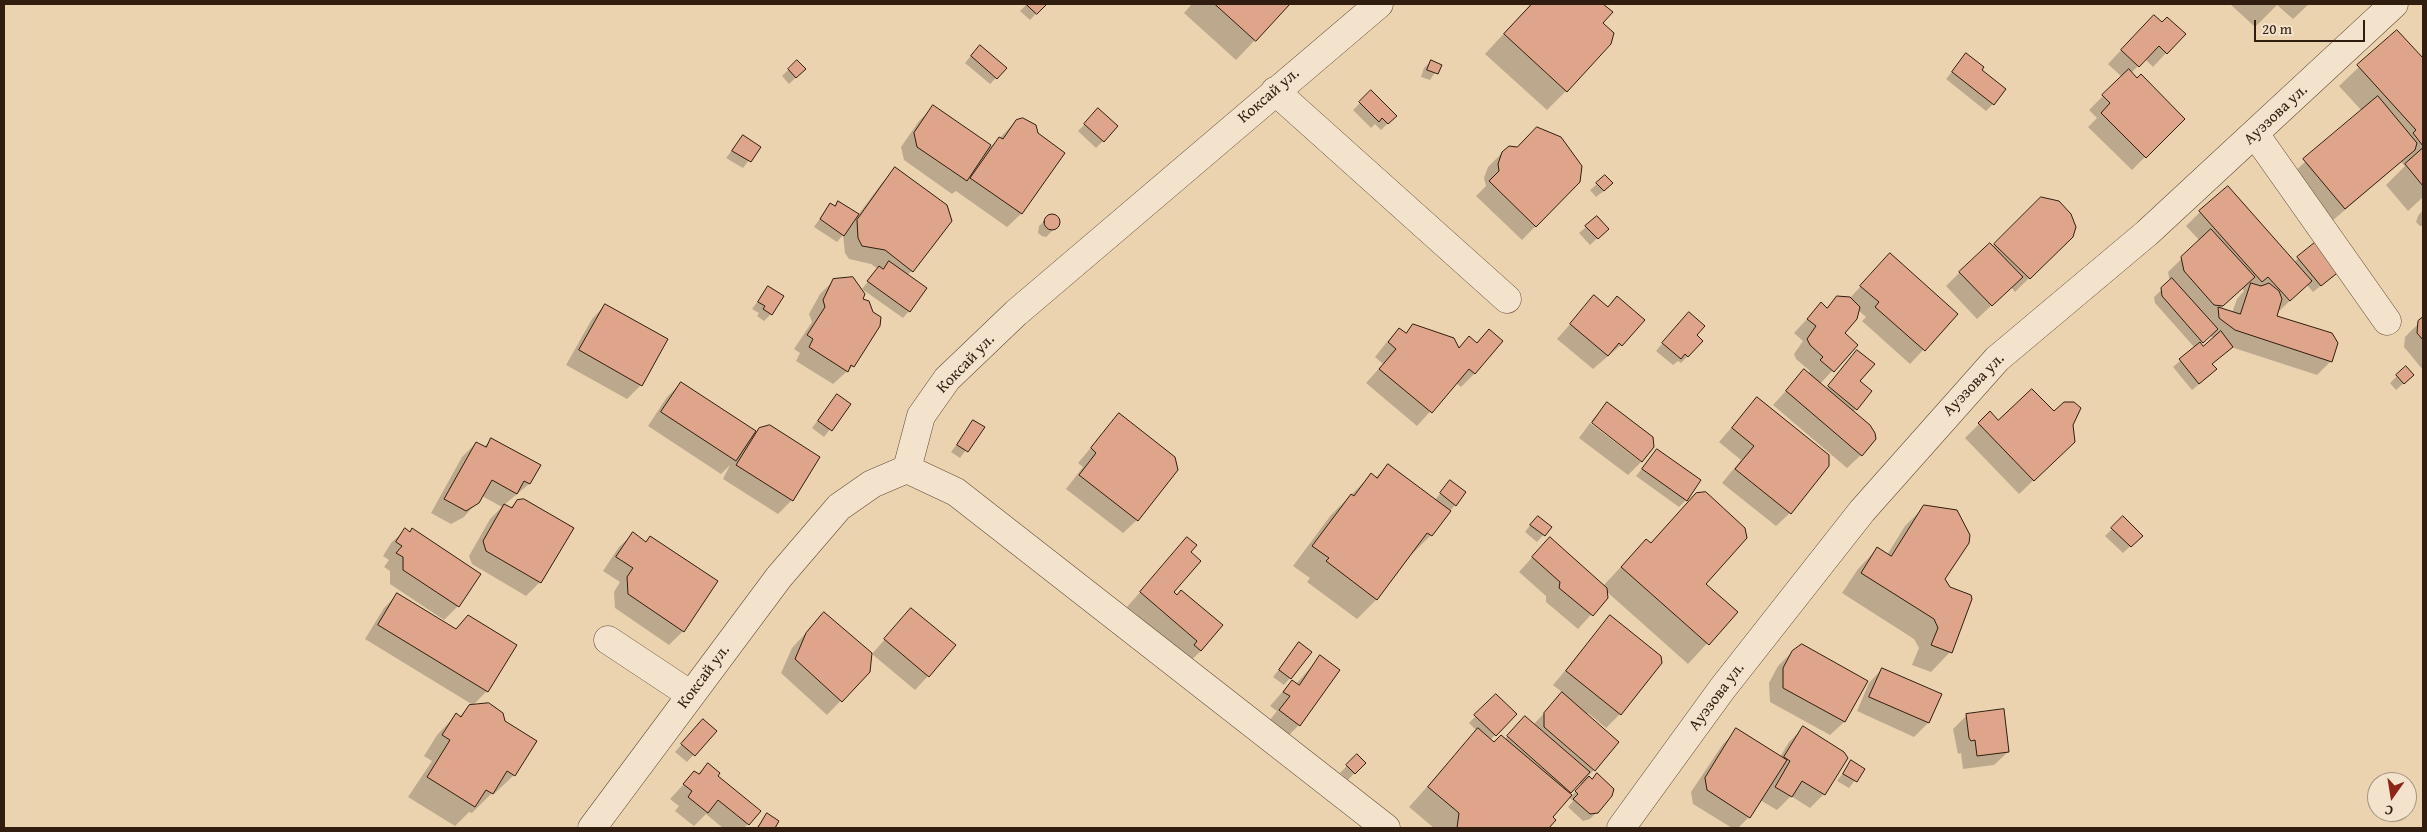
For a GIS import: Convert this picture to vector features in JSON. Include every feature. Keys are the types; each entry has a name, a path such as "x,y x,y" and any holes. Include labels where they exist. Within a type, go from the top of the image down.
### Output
{"street":[{"name":"Коксай ул.","path":"592,828 779,577 839,507 872,484 907,469 921,416 947,379 1016,313 1379,4"},
{"name":"Ауэзова ул.","path":"1621,828 1722,689 1862,511 1997,359 2147,233 2394,4"},
{"path":"1275,91 1507,299"},
{"path":"2255,134 2387,320"},
{"path":"907,469 956,492 1386,828"},
{"path":"608,640 691,695"}],"building":[{"path":"1026,4 1047,4 1037,14"},
{"path":"1215,4 1290,4 1256,41"},
{"path":"1532,4 1603,4 1613,12 1603,23 1614,33 1611,44 1567,92 1504,34"},
{"path":"2154,15 2162,22 2167,17 2186,34 2167,54 2159,46 2139,67 2121,50"},
{"path":"2397,30 2423,58 2423,146 2413,133 2416,130 2357,65"},
{"path":"980,45 1007,68 997,79 971,56"},
{"path":"1966,53 1984,67 1982,70 2006,89 1994,105 1952,72"},
{"path":"797,60 806,69 796,78 788,69"},
{"path":"1431,60 1442,65 1438,74 1427,70"},
{"path":"2129,69 2137,78 2141,74 2185,119 2146,158 2101,113 2110,103 2102,95"},
{"path":"1371,90 1397,116 1388,124 1382,118 1379,122 1359,102"},
{"path":"2378,96 2417,143 2415,150 2345,209 2303,159"},
{"path":"933,105 991,145 967,181 917,147 914,133"},
{"path":"1098,108 1118,126 1104,142 1084,124"},
{"path":"1023,118 1036,125 1038,133 1065,153 1022,214 970,178 999,137 1003,139 1016,120"},
{"path":"1537,127 1561,137 1582,166 1580,182 1536,227 1489,181 1499,171 1498,164 1502,152 1509,146 1517,147"},
{"path":"743,135 761,147 751,162 732,151"},
{"path":"2423,148 2423,186 2405,164"},
{"path":"895,167 947,205 952,221 913,272 885,250 862,246 858,238 857,220"},
{"path":"1605,175 1613,183 1604,191 1596,183"},
{"path":"2228,186 2312,281 2290,301 2268,277 2262,282 2199,211"},
{"path":"2041,197 2059,201 2071,214 2076,227 2073,237 2030,279 1994,244"},
{"path":"838,201 859,214 844,236 820,219 830,203 835,206"},
{"path":"1052,214 1058,216 1060,222 1058,228 1052,230 1046,228 1044,222 1046,216"},
{"path":"1597,216 1609,229 1598,239 1585,226"},
{"path":"2211,229 2255,277 2223,306 2214,305 2184,271 2181,257"},
{"path":"2317,241 2341,270 2321,286 2297,257"},
{"path":"1990,243 2023,277 1992,306 1959,272"},
{"path":"1890,253 1958,314 1925,351 1875,307 1879,302 1860,286"},
{"path":"889,261 927,288 910,312 867,281 879,266 883,269"},
{"path":"853,277 865,294 863,299 869,301 873,312 881,317 880,326 854,367 851,365 848,372 809,347 813,339 807,335 825,307 823,300 833,279"},
{"path":"2172,278 2218,329 2203,343 2162,296 2161,288"},
{"path":"2251,283 2261,286 2269,283 2279,291 2282,299 2277,316 2332,333 2338,343 2332,362 2235,330 2219,318 2218,307 2240,314"},
{"path":"768,286 784,296 772,315 763,309 765,306 758,302"},
{"path":"1594,295 1608,307 1617,296 1645,320 1622,346 1619,343 1608,356 1570,324"},
{"path":"1837,296 1850,297 1860,307 1857,319 1845,333 1858,345 1834,372 1820,360 1823,357 1810,345 1807,339 1816,326 1807,319 1821,302 1827,308"},
{"path":"605,304 668,339 642,386 579,350"},
{"path":"1689,312 1705,326 1697,335 1703,341 1688,357 1685,354 1681,359 1662,343"},
{"path":"2423,317 2423,340 2417,333 2418,321"},
{"path":"1413,324 1454,338 1459,348 1469,336 1477,343 1489,329 1503,341 1475,374 1469,369 1432,413 1379,369 1396,349 1388,342 1399,328 1406,333"},
{"path":"2221,331 2233,347 2212,364 2217,369 2199,384 2179,359 2200,342 2203,346"},
{"path":"1857,350 1875,364 1860,381 1872,391 1857,410 1828,386"},
{"path":"2406,366 2414,375 2404,384 2396,375"},
{"path":"1804,369 1870,425 1876,439 1862,456 1786,391"},
{"path":"681,382 756,431 736,461 661,412"},
{"path":"2032,389 2054,411 2064,402 2074,402 2081,408 2073,425 2075,442 2034,481 1978,423 1990,411 1998,420"},
{"path":"837,394 851,404 832,431 818,421"},
{"path":"1757,397 1829,455 1829,466 1791,514 1735,469 1754,446 1732,428"},
{"path":"1607,402 1653,437 1654,447 1642,462 1592,423"},
{"path":"1119,413 1175,457 1178,470 1138,521 1079,475 1096,453 1091,448"},
{"path":"973,420 985,427 968,452 957,445"},
{"path":"770,425 820,457 793,501 736,465 759,428"},
{"path":"491,438 541,465 530,484 524,481 517,494 492,480 479,503 466,511 444,499 476,442 486,447"},
{"path":"1657,449 1701,480 1687,501 1642,469"},
{"path":"1388,464 1451,511 1432,536 1427,533 1377,600 1326,561 1329,558 1312,546 1351,494 1354,496 1371,473 1377,478"},
{"path":"1450,480 1466,492 1456,506 1440,493"},
{"path":"1706,492 1745,528 1747,538 1706,584 1738,612 1709,645 1621,567 1646,539 1651,543 1696,493"},
{"path":"524,499 574,528 541,583 486,551 483,541 504,504 512,508 517,500"},
{"path":"1924,505 1957,510 1970,535 1969,543 1945,579 1950,587 1971,595 1972,599 1952,653 1931,645 1938,628 1934,619 1861,573 1877,547 1891,556"},
{"path":"1538,516 1552,527 1545,536 1530,525"},
{"path":"2123,516 2143,536 2131,547 2111,528"},
{"path":"405,528 410,532 412,528 481,574 459,607 403,570 403,557 396,553 402,546 396,542"},
{"path":"633,532 646,542 650,536 718,581 684,632 628,594 627,577 633,568 616,557"},
{"path":"1187,537 1197,545 1191,552 1201,561 1174,592 1177,595 1181,590 1223,625 1201,651 1194,645 1197,641 1140,592"},
{"path":"1550,537 1607,588 1608,598 1593,616 1559,588 1560,582 1532,557"},
{"path":"397,593 456,629 468,615 517,645 488,692 378,625"},
{"path":"911,608 956,645 929,677 884,639"},
{"path":"824,612 872,653 870,672 842,702 795,659 806,633"},
{"path":"1610,615 1661,656 1662,663 1621,715 1566,671"},
{"path":"1299,642 1312,652 1291,679 1279,670"},
{"path":"1802,644 1868,681 1845,722 1783,688 1783,668 1792,651"},
{"path":"1320,655 1340,670 1300,726 1279,710 1290,696 1283,692 1292,680 1299,685"},
{"path":"1882,668 1942,694 1929,723 1869,697"},
{"path":"1562,692 1619,742 1595,771 1544,727 1544,713"},
{"path":"1496,694 1517,714 1496,736 1474,715"},
{"path":"489,703 503,713 505,721 537,741 515,776 507,771 493,794 486,790 475,807 427,777 450,740 442,735 456,713 461,717 469,705"},
{"path":"2004,709 2009,752 1977,756 1975,740 1971,741 1969,738 1966,714"},
{"path":"1525,716 1590,772 1571,793 1507,736"},
{"path":"703,719 717,731 695,756 681,744"},
{"path":"1803,726 1844,752 1848,758 1825,795 1802,781 1792,797 1775,787 1790,761 1784,757"},
{"path":"1478,728 1494,742 1501,735 1572,795 1553,817 1556,820 1549,828 1457,828 1459,813 1428,787"},
{"path":"1736,728 1787,760 1750,818 1707,790 1705,778"},
{"path":"1357,754 1366,763 1355,774 1346,765"},
{"path":"1851,760 1865,769 1857,782 1843,774"},
{"path":"708,763 720,773 718,776 761,811 749,825 718,800 708,813 688,797 692,791 683,784 694,771 699,774"},
{"path":"1597,773 1614,789 1612,796 1598,813 1590,814 1573,799 1578,794 1575,791 1589,776 1592,779"},
{"path":"767,813 779,821 775,828 758,828"}]}
